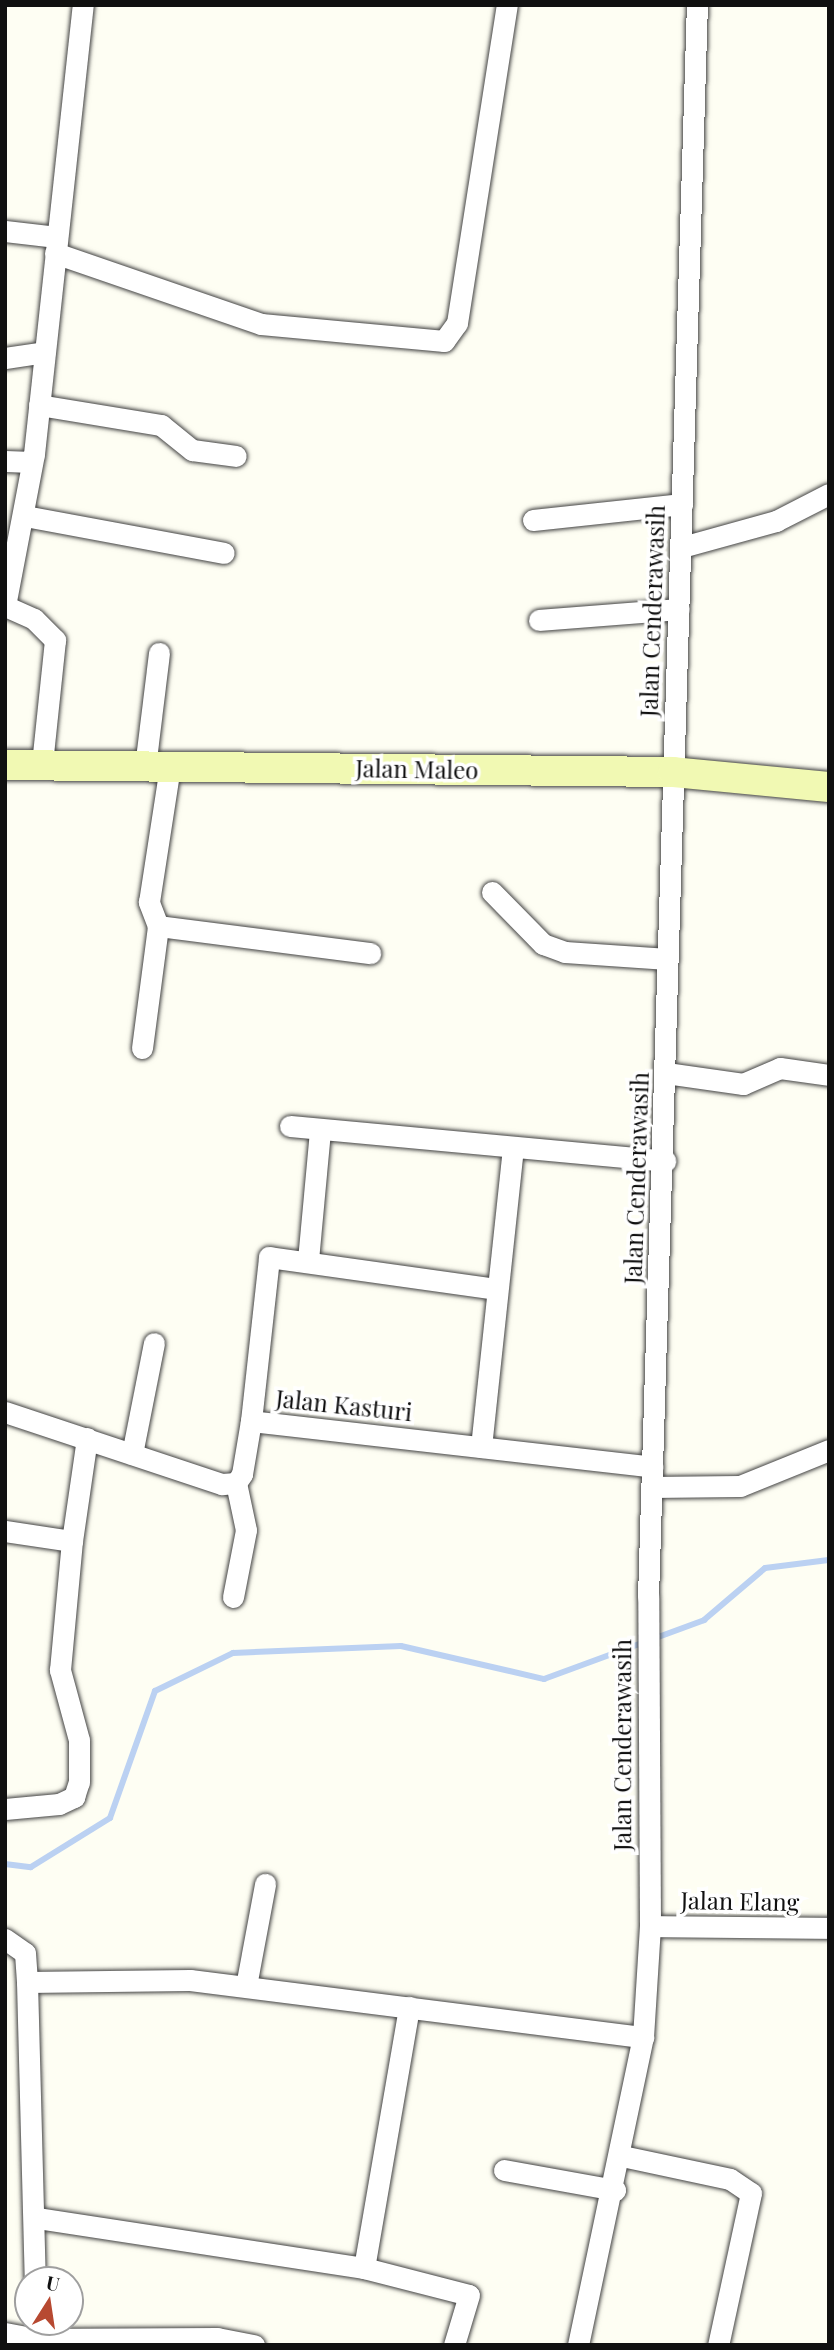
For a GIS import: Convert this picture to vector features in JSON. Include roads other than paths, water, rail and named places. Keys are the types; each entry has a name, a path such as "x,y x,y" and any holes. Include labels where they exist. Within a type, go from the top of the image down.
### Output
{"street":[{"path":"42,764 55,640 34,619 5,606 25,516 83,5"},
{"path":"5,231 56,245 261,324 444,341 457,323 507,5"},
{"name":"Jalan Cenderawasih","path":"578,2345 615,2190 643,2037 650,1926 648,1597 665,1161 673,772 682,547 696,5"},
{"path":"5,358 45,352"},
{"path":"39,405 161,425 191,450 236,456"},
{"path":"5,461 32,462"},
{"path":"682,547 765,525 829,494"},
{"path":"533,520 682,504"},
{"path":"25,516 224,553"},
{"path":"538,620 679,609"},
{"path":"142,1048 158,926 149,902 157,767 159,653"},
{"name":"Jalan Maleo","path":"5,765 673,772 829,787"},
{"path":"492,892 542,944 565,952 668,959"},
{"path":"158,926 370,953"},
{"path":"666,1073 743,1084 780,1068 829,1075"},
{"path":"290,1126 513,1149 665,1161"},
{"path":"308,1260 320,1130"},
{"path":"481,1447 513,1149"},
{"path":"251,1422 265,1261 274,1255 496,1289"},
{"path":"132,1454 154,1343"},
{"path":"5,1412 132,1454 236,1483 246,1530 233,1597"},
{"name":"Jalan Kasturi","path":"236,1483 251,1422 481,1447 651,1477 740,1486 829,1450"},
{"path":"5,1809 59,1804 74,1797 79,1782 79,1740 60,1658 72,1541 87,1438"},
{"path":"5,1531 72,1541"},
{"path":"246,1986 265,1884"},
{"name":"Jalan Elang","path":"650,1926 829,1928"},
{"path":"5,1939 24,1953 40,1983 45,2219 37,2266"},
{"path":"40,1983 190,1980 643,2037"},
{"path":"363,2268 409,2007"},
{"path":"622,2155 730,2179 751,2193 718,2345"},
{"path":"504,2170 615,2190"},
{"path":"45,2219 363,2268 469,2295 454,2345"},
{"path":"84,2336 217,2337 254,2345"}],"waterway":[{"path":"5,1864 31,1867 110,1818 155,1691 233,1653 401,1646 544,1679 704,1620 765,1568 829,1560"}]}
